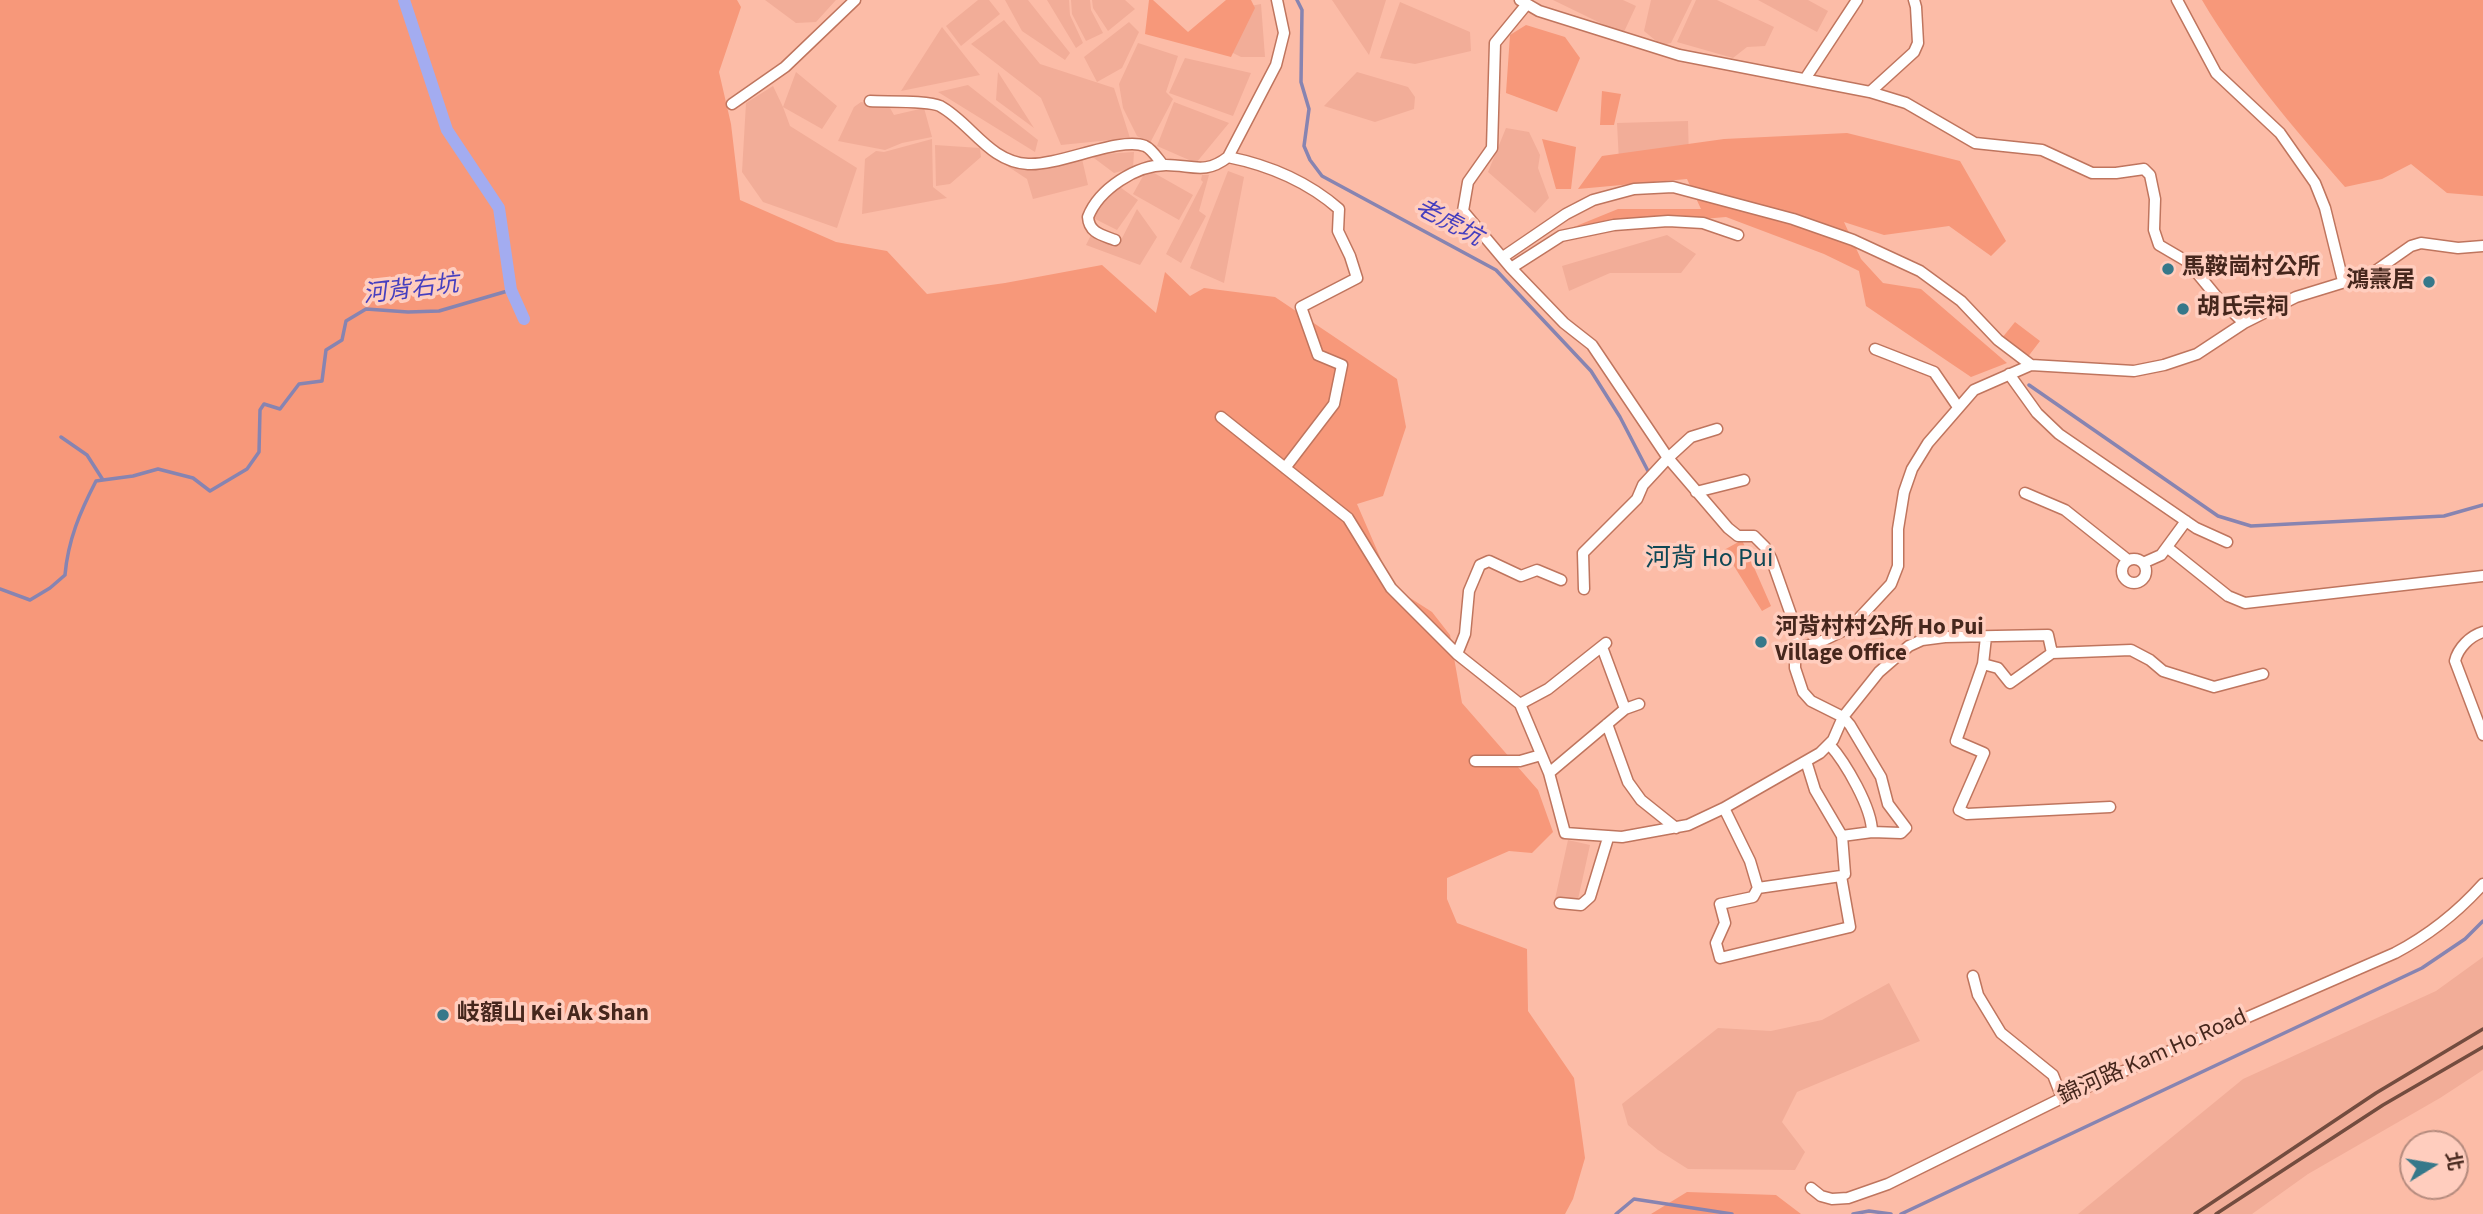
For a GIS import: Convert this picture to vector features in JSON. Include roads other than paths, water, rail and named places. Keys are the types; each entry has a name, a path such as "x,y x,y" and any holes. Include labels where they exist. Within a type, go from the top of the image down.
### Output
{"street":[{"path":"732,104 785,67 855,0"},
{"path":"1115,240 1094,231 1088,222 1090,212 1099,197 1112,186 1138,172 1163,165 1202,169 1216,166 1228,157 1276,65 1284,33 1278,0"},
{"path":"1805,79 1857,0"},
{"path":"1870,92 1914,52 1918,43 1914,0"},
{"path":"2177,0 2216,73 2280,133 2315,183 2325,208 2343,281"},
{"path":"1842,836 1872,832 1901,833 1906,828 1888,804 1881,777 1850,725 1843,717 1806,697 1795,668 1798,648 1796,629 1765,547 1754,536 1738,536 1733,533 1696,492 1668,458 1592,345 1564,323 1511,268 1463,211 1468,182 1492,148 1495,43 1524,2 1539,11 1679,55 1870,92 1912,105 1975,143 2042,150 2092,173 2116,173 2141,168 2147,170 2155,200 2154,230 2159,245 2188,262 2216,296 2244,323"},
{"path":"870,101 936,105 995,152 1027,164 1046,164 1136,144 1146,146 1163,165"},
{"path":"1228,157 1249,161 1296,179 1339,209 1338,231 1357,278 1301,307 1318,355 1342,365 1334,404 1285,468"},
{"path":"1503,257 1566,214 1592,200 1634,189 1673,187 1853,240 1920,271 1961,301 1998,340 2031,365"},
{"path":"1511,268 1561,236 1614,225 1668,221 1703,222 1738,235"},
{"path":"1798,648 1820,642 1852,627 1891,584 1898,566 1898,529 1909,477 1923,449 1974,390 2031,365 2123,371 2151,369 2197,354 2244,323 2296,297 2371,274 2411,246 2421,243 2458,248 2483,246"},
{"path":"1875,349 1934,372 1958,407"},
{"path":"2009,374 2037,413 2059,434 2186,521 2227,542"},
{"path":"1221,417 1348,518 1391,588 1457,654 1520,704 1549,773 1565,833 1608,838 1676,828 1724,808 1806,761 1829,744 1843,717 1879,672 1909,646 1930,637 2048,635 2052,653"},
{"path":"1584,589 1583,553 1637,499 1643,485 1668,458 1691,437 1717,429"},
{"path":"1696,492 1744,480"},
{"path":"2025,493 2073,514 2128,560"},
{"path":"2143,563 2161,555 2186,521"},
{"path":"2168,548 2228,596 2245,603 2483,576"},
{"path":"2136,559 2143,563 2146,569 2145,577 2140,583 2132,584 2125,580 2123,566 2128,560 2136,559"},
{"path":"1457,654 1465,634 1469,591 1480,565 1489,561 1521,576 1537,570 1562,580"},
{"path":"2483,632 2474,635 2460,649 2455,661 2455,667 2483,735"},
{"path":"1986,637 1983,664 1956,741 1984,753 1959,810 1967,814 2110,807"},
{"path":"1520,704 1548,689 1604,645 1625,709"},
{"path":"1983,664 1998,668 2010,683 2052,653 2132,650 2163,671 2214,687 2263,674"},
{"path":"1549,773 1625,709 1639,704"},
{"path":"1607,724 1628,782 1640,800 1676,828"},
{"path":"1829,744 1840,757 1871,819 1872,832"},
{"path":"1475,761 1520,761 1541,755"},
{"path":"1724,808 1750,861 1758,888 1753,897 1720,904 1725,923 1716,943 1720,958 1850,927 1841,876 1844,874 1842,836 1815,790 1806,761"},
{"path":"1560,903 1581,905 1590,897 1608,838"},
{"path":"1758,888 1841,876"},
{"name":"錦河路 Kam Ho Road","path":"1811,1188 1821,1196 1832,1199 1848,1198 1908,1175 2062,1098 2395,953 2442,923 2483,884"},
{"path":"1973,976 1978,995 2001,1033 2053,1075 2062,1098"}],"waterway":[{"path":"404,0 447,130 499,208 511,290 524,319"},
{"name":"老虎坑","path":"1297,0 1302,10 1301,82 1309,109 1304,146 1310,160 1322,176 1496,270 1591,371 1620,417 1648,471"},
{"name":"河背右坑","path":"61,437 87,455 103,480 158,469 193,478 210,491 247,469 259,452 260,410 264,404 280,409 299,384 322,381 326,350 342,340 346,321 366,309 439,311 511,290"},
{"path":"2029,385 2218,516 2251,526 2444,516 2483,505"},
{"name":"河背右坑","path":"0,589 30,600 65,575 69,550 80,515 96,481 103,480"},
{"path":"1901,1214 2422,968 2465,939 2483,921"},
{"path":"1616,1214 1634,1199 1732,1214"},
{"path":"1853,1214 1869,1211 1891,1214"}],"railway":[{"path":"2195,1214 2376,1093 2483,1029"},
{"path":"2216,1214 2383,1105 2483,1047"}],"place":[{"name":"馬鞍崗村公所","path":"2168,269"},
{"name":"鴻燾居","path":"2429,282"},
{"name":"胡氏宗祠","path":"2183,309"},
{"name":"河背村村公所 Ho Pui Village Office","path":"1761,642"},
{"name":"岐額山 Kei Ak Shan","path":"443,1015"}],"district":[{"name":"河背 Ho Pui","path":"1709,560"}]}
